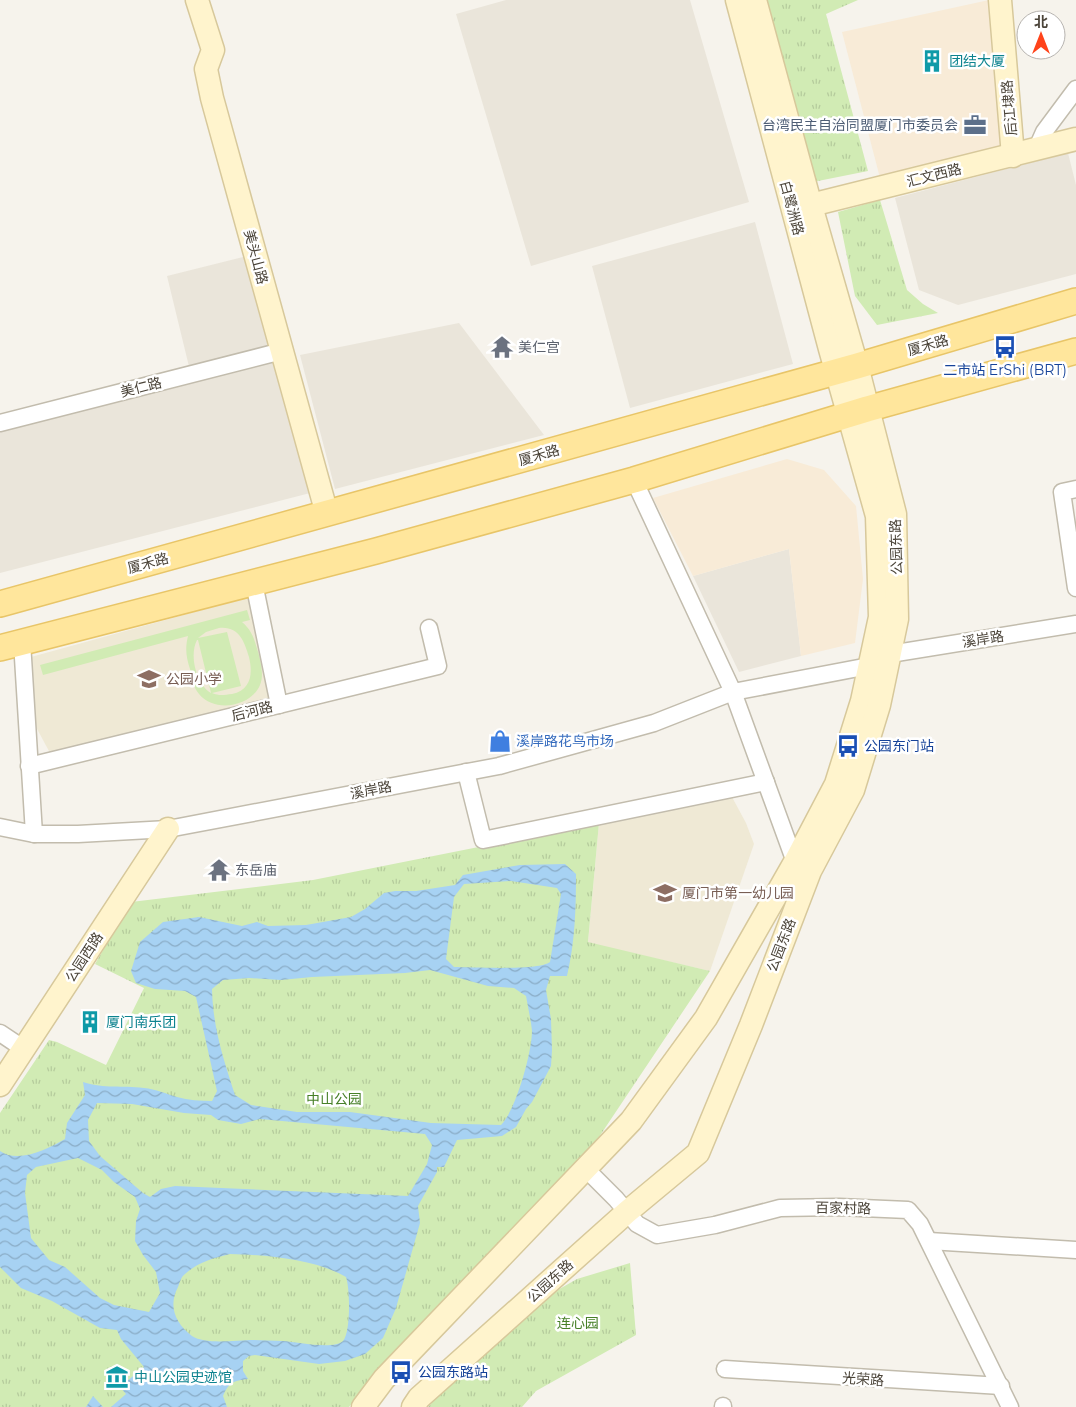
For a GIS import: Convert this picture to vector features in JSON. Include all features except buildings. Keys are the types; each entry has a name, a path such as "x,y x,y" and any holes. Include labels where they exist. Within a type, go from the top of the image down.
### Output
{"main road":[{"name":"美头山路","path":"197,0 213,50 206,69 210,88 328,514"},
{"name":"白鹭洲路","path":"738,0 802,208 846,368"},
{"name":"白鹭洲路","path":"756,0 802,208"},
{"name":"后江埭路","path":"1000,0 1013,156"},
{"name":"汇文西路","path":"802,208 1076,140"},
{"name":"厦禾路","path":"0,604 328,514 1076,301"},
{"path":"11,645 376,551 634,480 858,412 1076,351"},
{"name":"公园东路","path":"413,1407 419,1398 627,1212 698,1153 751,1025 810,871 853,790 879,705 897,619 895,514 858,412 846,368"},
{"name":"公园东路","path":"363,1407 384,1379 630,1121 706,1018 836,784 862,701 880,617 877,516 858,412"},
{"name":"公园西路","path":"0,1085 168,829"}],"street":[{"path":"1036,150 1044,132 1076,89"},
{"name":"美仁路","path":"0,423 282,351"},
{"path":"634,480 733,692 794,862"},
{"path":"1076,489 1062,492 1076,588"},
{"path":"254,583 279,704"},
{"name":"溪岸路","path":"890,654 1076,624"},
{"name":"后河路","path":"30,766 438,666 429,628"},
{"path":"11,645 30,766 34,834"},
{"name":"溪岸路","path":"0,827 34,834 78,834 168,829 498,766 654,723 733,692 869,666"},
{"path":"466,772 483,840 766,782"},
{"path":"0,1033 24,1049"},
{"name":"百家村路","path":"585,1168 616,1199 637,1224 656,1235 715,1225 780,1208 839,1207 908,1210 920,1224 1010,1407"},
{"path":"929,1242 1076,1250"},
{"name":"光荣路","path":"725,1369 1001,1386"}],"shaded area":[{"path":"506,0 690,0 749,202 531,266 456,14"},
{"path":"989,0 1005,149 880,178 842,32"},
{"path":"1068,153 1076,185 1076,274 958,305 919,290 895,198"},
{"path":"755,222 793,364 630,408 592,266"},
{"path":"255,254 314,492 0,573 0,432 193,383 167,276"},
{"path":"459,323 544,435 335,489 300,355"},
{"path":"787,459 824,470 856,506 863,579 855,643 801,656 789,549 693,576 653,498"},
{"path":"789,549 801,656 739,672 693,576"},
{"name":"公园小学","path":"249,597 269,701 50,753 36,727 31,657"},
{"name":"厦门市第一幼儿园","path":"732,797 746,823 754,844 710,971 588,943 599,823"}],"green space":[{"path":"764,0 858,0 826,14 868,171 813,182"},
{"path":"880,200 907,290 923,304 938,313 877,325 855,296 838,212"},
{"path":"247,610 250,620 242,622 249,629 255,641 261,662 262,678 255,692 241,703 223,705 214,704 206,700 199,694 193,682 186,652 188,636 43,675 40,665","holes":["219,628 231,629 236,632 243,640 249,657 251,669 247,685 232,694 219,695 212,693 241,686 227,632 198,638 206,632","198,640 211,693 201,683 195,669 194,653"]},
{"name":"中山公园","path":"599,823 588,942 710,971 597,1140 383,1366 349,1407 0,1407 0,1113 49,1040 106,1065 144,988 95,964 131,902 313,880"},
{"name":"连心园","path":"630,1263 636,1335 536,1391 522,1407 428,1407 512,1316 577,1279"}],"water":[{"path":"565,864 576,874 572,951 567,976 550,976 546,990 551,1019 551,1066 516,1127 502,1136 457,1140 444,1167 437,1167 437,1172 418,1206 420,1223 396,1308 383,1338 365,1354 345,1361 319,1364 255,1355 249,1356 243,1361 243,1371 248,1379 235,1382 227,1388 223,1396 227,1407 111,1407 126,1394 120,1387 144,1367 121,1339 117,1330 100,1328 52,1301 21,1288 0,1267 0,1151 7,1155 24,1156 42,1151 65,1139 67,1123 85,1095 83,1082 157,1090 186,1099 212,1101 217,1091 196,997 185,991 155,989 136,983 131,971 140,942 163,922 199,917 242,926 257,922 268,926 306,925 351,917 365,909 384,893 416,891 455,885 463,875 520,865","holes":["511,881 557,888 561,894 550,962 543,965 519,968 454,967 446,959 454,897 464,884","430,970 488,986 514,988 526,996 532,1031 529,1052 517,1094 507,1118 501,1125 431,1123 350,1112 297,1112 251,1105 235,1095 219,1043 214,1017 212,989 223,980 249,978 281,980","97,1103 132,1104 184,1113 211,1115 218,1120 241,1124 260,1119 425,1134 432,1145 427,1164 408,1196 175,1186 161,1189 150,1197 100,1156 89,1141 88,1120","78,1158 102,1170 114,1182 135,1197 140,1209 136,1221 135,1241 156,1272 160,1293 149,1312 114,1305 100,1298 65,1267 49,1260 31,1238 25,1193 27,1175 36,1167","230,1254 290,1259 320,1266 346,1277 349,1310 346,1336 343,1341 338,1344 323,1345 260,1340 213,1341 198,1339 192,1336 177,1320 174,1307 175,1294 185,1274 201,1263"]},
{"path":"93,1396 103,1407 86,1407"}],"place":[{"name":"团结大厦","path":"932,61"},
{"name":"台湾民主自治同盟厦门市委员会","path":"975,125"},
{"name":"美仁宫","path":"502,347"},
{"name":"二市站 ErShi (BRT)","path":"1005,347"},
{"name":"公园小学","path":"149,679"},
{"name":"溪岸路花鸟市场","path":"500,741"},
{"name":"公园东门站","path":"848,746"},
{"name":"东岳庙","path":"219,870"},
{"name":"厦门市第一幼儿园","path":"665,893"},
{"name":"厦门南乐团","path":"90,1022"},
{"name":"公园东路站","path":"401,1372"},
{"name":"中山公园史迹馆","path":"117,1377"}]}
